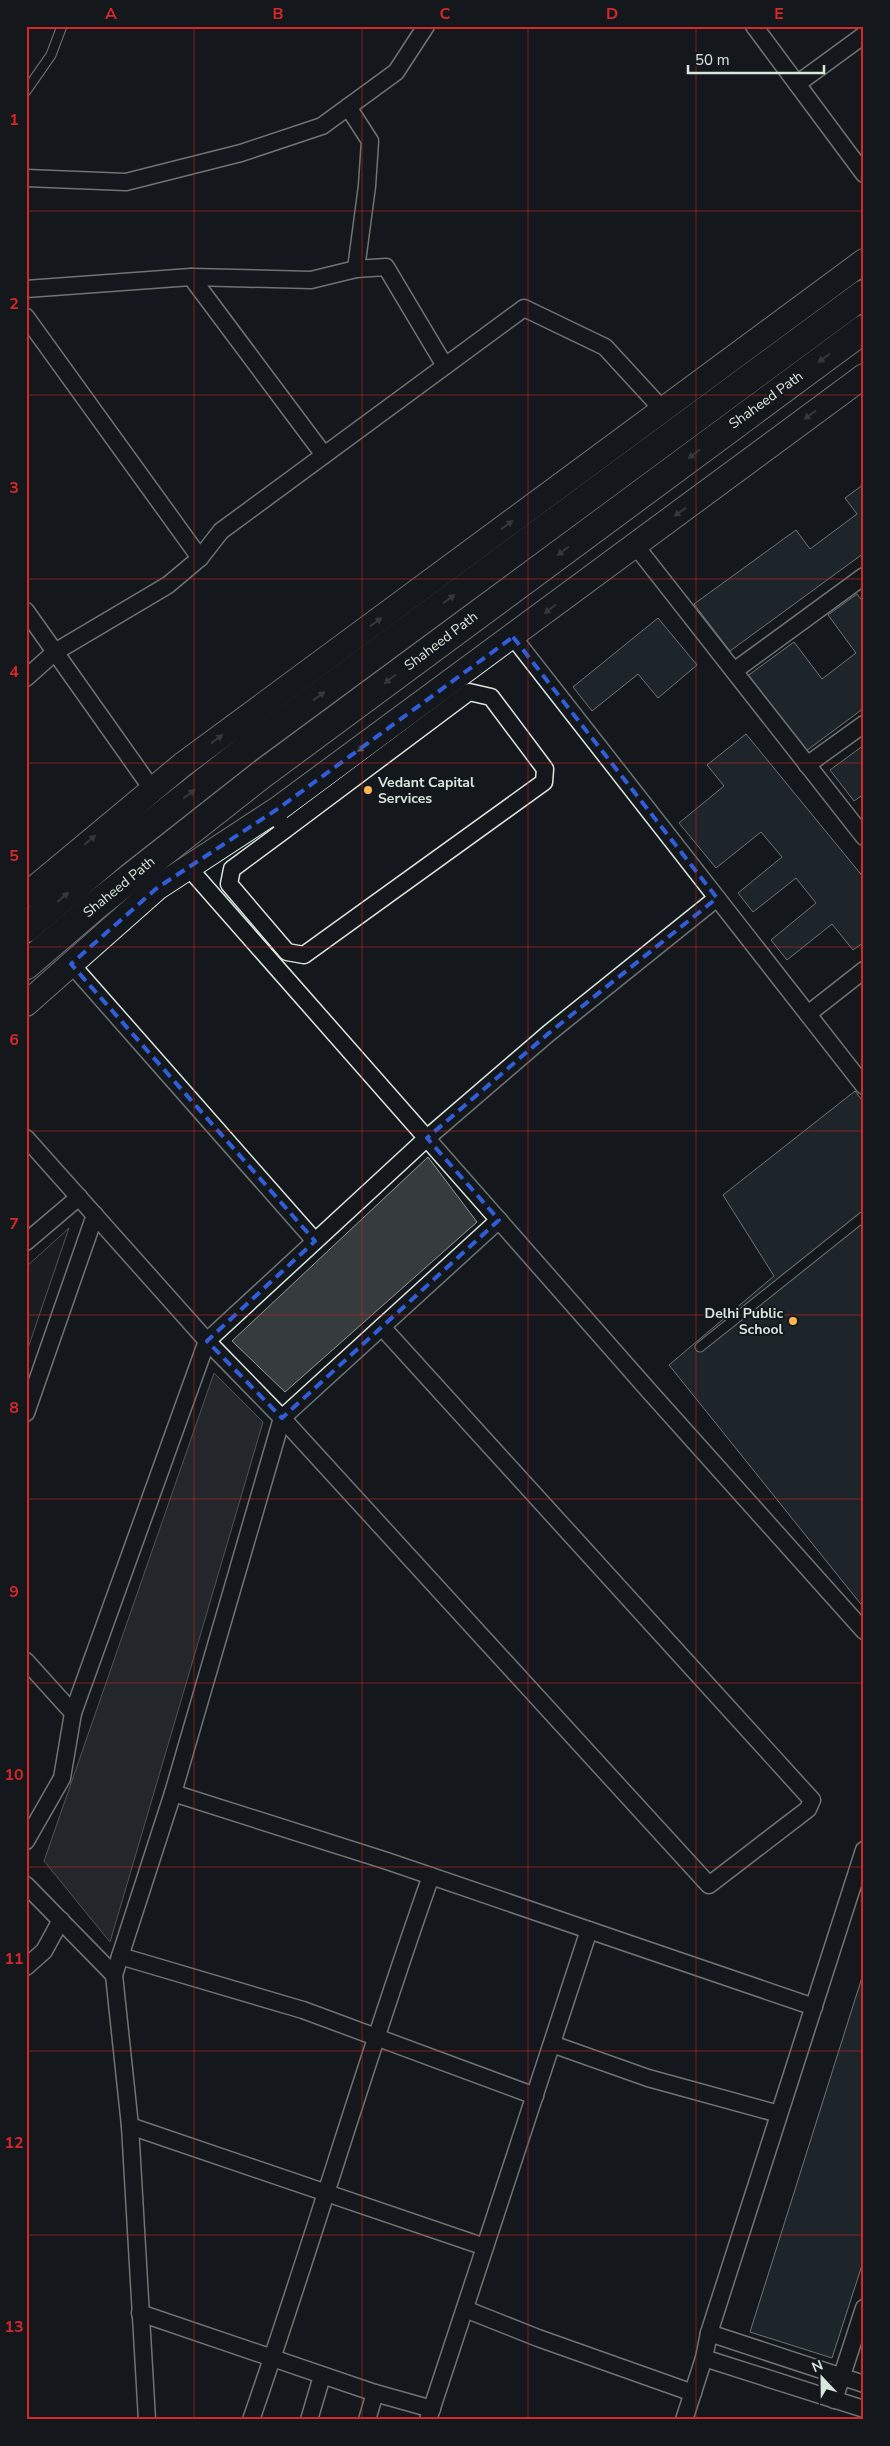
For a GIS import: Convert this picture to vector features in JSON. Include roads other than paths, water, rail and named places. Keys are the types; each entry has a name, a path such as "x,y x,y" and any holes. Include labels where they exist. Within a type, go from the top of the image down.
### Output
{"highway":[{"name":"Shaheed Path","path":"26,928 112,855 248,748 864,294"},
{"name":"Shaheed Path","path":"26,965 96,905 261,775 864,329"}],"street":[{"path":"26,178 126,182 242,153 322,126 396,72 426,26"},
{"path":"754,26 864,174"},
{"path":"798,84 864,35"},
{"path":"348,107 370,141 367,186 356,269"},
{"path":"26,895 182,765 864,261"},
{"path":"26,289 191,276 311,280 356,269 386,267 445,366"},
{"path":"191,276 324,455"},
{"path":"26,678 55,652 168,585 200,558 221,531 524,308 605,347 662,410"},
{"path":"26,317 200,558"},
{"path":"26,1004 156,888 188,868 279,821 389,740 513,637 864,376"},
{"path":"635,545 864,838"},
{"path":"734,671 864,576"},
{"path":"26,611 152,789"},
{"path":"513,637 864,1086"},
{"path":"279,821 232,869 229,884 286,952 304,956 544,782 545,769 492,696 469,692 389,740"},
{"path":"807,765 864,724"},
{"path":"188,868 864,1631"},
{"path":"26,1841 62,1778 73,1713 207,1341 427,1138 549,1033 717,898"},
{"path":"71,964 315,1241"},
{"path":"808,1014 864,970"},
{"path":"26,1138 207,1341 282,1418 709,1885 808,1809 812,1800 382,1327"},
{"path":"26,1242 79,1197"},
{"path":"26,1413 94,1215"},
{"path":"147,2420 130,2126 114,1975 173,1793 282,1418 499,1220"},
{"path":"26,1661 73,1713"},
{"path":"173,1793 431,1876 814,2007"},
{"path":"684,2420 704,2358 709,2332 864,1850"},
{"path":"251,2420 327,2193 376,2036 431,1876"},
{"path":"26,1885 114,1975"},
{"path":"26,1967 44,1951 61,1920"},
{"path":"140,2313 375,2393 430,2414 589,1930"},
{"path":"120,1956 303,2010 535,2096"},
{"path":"552,2044 648,2078 779,2114"},
{"path":"130,2126 485,2246"},
{"path":"465,2308 538,2338 693,2393"},
{"path":"834,2400 864,2308"},
{"path":"709,2332 864,2384"},
{"path":"704,2358 864,2409"},
{"path":"309,2420 322,2376"},
{"path":"367,2420 375,2393"}],"lane":[{"path":"26,91 51,56 62,26"},
{"path":"700,1347 864,1216"}],"place":[{"name":"Vedant Capital Services","path":"368,790"},
{"name":"Delhi Public School","path":"793,1321"}]}
